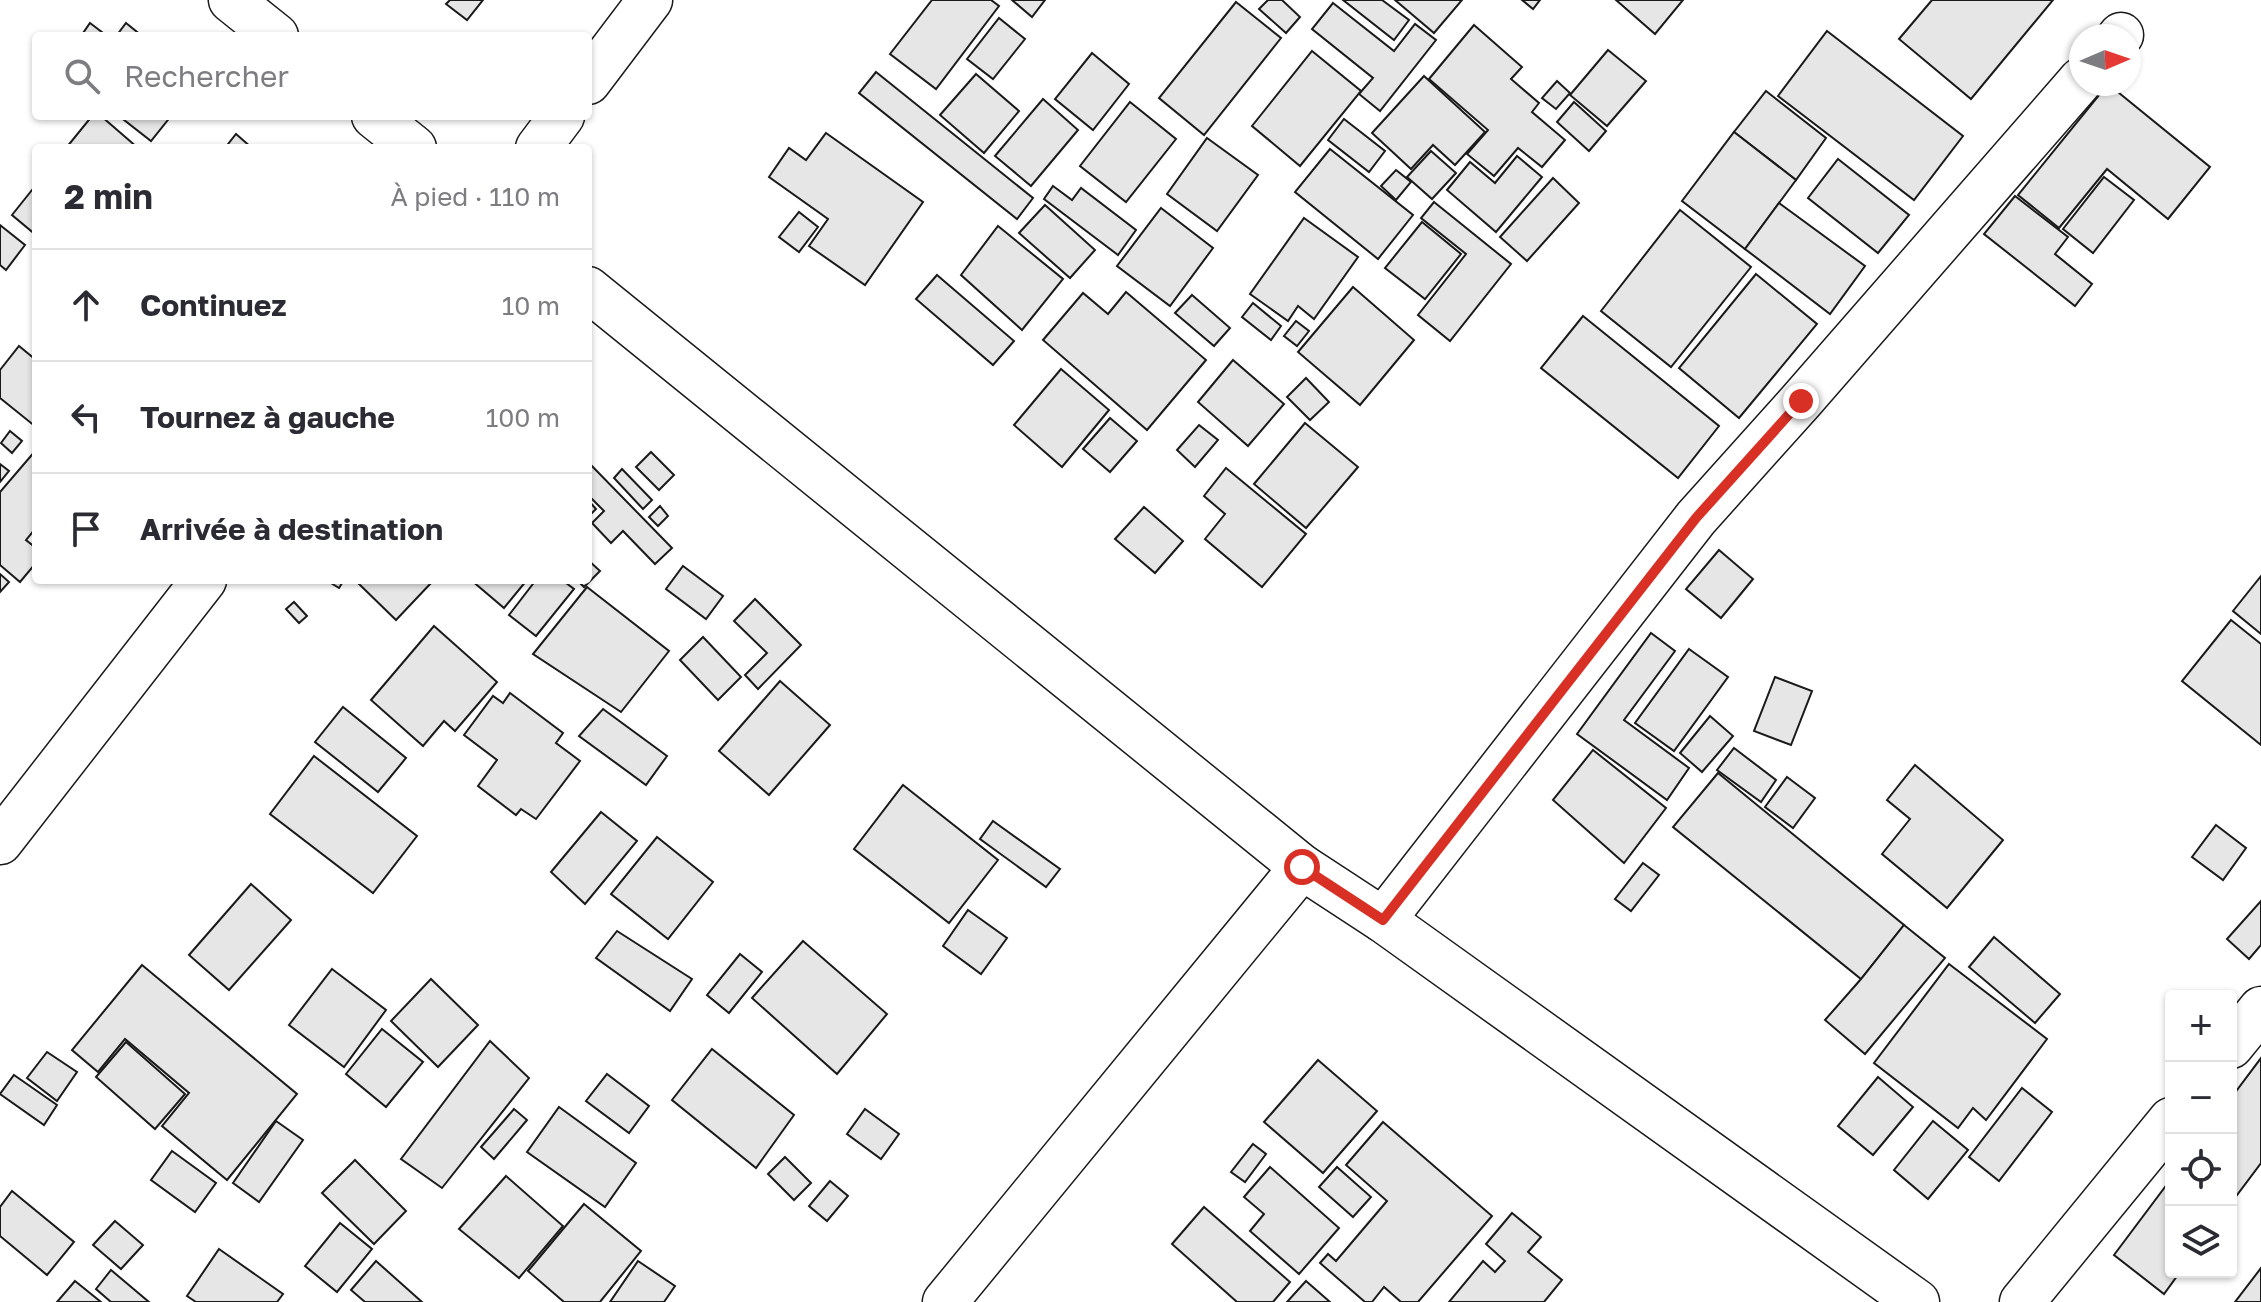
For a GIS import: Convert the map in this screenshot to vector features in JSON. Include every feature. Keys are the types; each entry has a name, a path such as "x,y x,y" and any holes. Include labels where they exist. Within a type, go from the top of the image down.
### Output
{"street":[{"path":"231,0 271,32"},
{"path":"592,77 650,0"},
{"path":"1383,920 1696,518 2069,94"},
{"path":"379,120 409,144"},
{"path":"541,144 559,120"},
{"path":"592,292 1302,867 1383,920 1917,1302"},
{"path":"0,842 201,584"},
{"path":"945,1302 1302,867"},
{"path":"2237,1039 2261,1009"},
{"path":"2022,1302 2165,1127"}],"building":[{"path":"450,0 483,0 467,20 446,4"},
{"path":"932,0 991,0 999,6 936,89 890,54"},
{"path":"1012,0 1045,0 1032,17"},
{"path":"1268,0 1282,0 1300,17 1286,33 1259,9"},
{"path":"1343,0 1382,0 1409,20 1394,40"},
{"path":"1395,0 1462,0 1434,33"},
{"path":"1522,0 1540,0 1533,9"},
{"path":"1616,0 1683,0 1655,34"},
{"path":"1932,0 2053,0 1971,99 1899,39"},
{"path":"1236,2 1281,38 1204,135 1159,98"},
{"path":"1333,3 1394,51 1415,24 1436,40 1380,111 1359,94 1373,78 1312,29"},
{"path":"999,18 1025,39 993,79 967,59"},
{"path":"90,23 102,32 84,32"},
{"path":"126,23 137,32 119,32"},
{"path":"1474,25 1522,67 1511,79 1539,103 1532,112 1565,140 1542,167 1518,148 1494,176 1467,154 1488,130 1429,79"},
{"path":"1827,31 1963,136 1914,200 1778,96"},
{"path":"1608,50 1646,81 1607,126 1570,95"},
{"path":"1312,51 1361,91 1300,166 1252,126"},
{"path":"1092,53 1129,84 1093,130 1055,99"},
{"path":"876,72 1033,198 1017,219 859,93"},
{"path":"976,74 1019,111 984,153 940,115"},
{"path":"1424,76 1485,132 1455,165 1433,145 1411,169 1372,133"},
{"path":"1557,81 1570,93 1556,109 1542,98"},
{"path":"1766,91 1826,138 1796,180 1734,132"},
{"path":"2098,96 2123,96 2210,167 2168,219 2107,169 2059,228 2018,195"},
{"path":"1043,99 1078,130 1031,186 995,156"},
{"path":"1130,102 1176,139 1126,202 1080,166"},
{"path":"1574,102 1606,131 1589,151 1557,122"},
{"path":"1344,119 1385,151 1369,172 1328,140"},
{"path":"89,120 106,120 133,144 69,144"},
{"path":"124,120 168,120 151,141"},
{"path":"1734,132 1796,180 1745,249 1682,201"},
{"path":"826,133 923,202 865,285 809,246 828,219 769,177 789,148 806,160"},
{"path":"236,134 247,144 228,144"},
{"path":"1207,138 1258,175 1217,231 1167,194"},
{"path":"1330,149 1413,215 1378,259 1295,192"},
{"path":"1431,151 1456,173 1432,199 1407,177"},
{"path":"1517,156 1542,177 1496,232 1447,190 1470,162 1495,183"},
{"path":"1838,159 1909,215 1878,253 1808,198"},
{"path":"1396,170 1411,182 1396,200 1381,186"},
{"path":"2104,177 2134,200 2093,253 2063,229"},
{"path":"1553,178 1579,203 1527,261 1500,237"},
{"path":"1053,186 1072,200 1081,188 1136,230 1118,255 1044,199"},
{"path":"32,190 32,232 12,215"},
{"path":"2015,196 2068,237 2055,254 2092,284 2075,306 1984,234"},
{"path":"1434,202 1511,264 1450,341 1418,315 1466,254 1421,218"},
{"path":"1779,203 1865,266 1830,314 1745,249"},
{"path":"1045,205 1095,250 1070,278 1019,233"},
{"path":"1161,208 1213,248 1170,306 1117,266"},
{"path":"1680,210 1751,267 1671,367 1601,311"},
{"path":"799,212 818,227 799,252 779,237"},
{"path":"1304,218 1358,257 1314,319 1298,306 1288,321 1250,294"},
{"path":"1422,222 1461,254 1425,299 1385,268"},
{"path":"0,225 25,245 6,270 0,265"},
{"path":"998,226 1063,279 1022,330 961,275"},
{"path":"1756,274 1817,324 1739,418 1679,368"},
{"path":"937,275 1014,341 993,365 916,299"},
{"path":"1353,287 1414,340 1360,405 1298,352"},
{"path":"1126,292 1206,360 1147,430 1043,340 1083,293 1108,314"},
{"path":"1192,295 1230,328 1214,346 1175,313"},
{"path":"1253,303 1281,326 1271,340 1242,317"},
{"path":"1583,316 1719,426 1678,478 1541,368"},
{"path":"1296,321 1309,331 1297,346 1284,336"},
{"path":"19,346 32,357 32,424 0,398 0,370"},
{"path":"1233,360 1284,404 1248,446 1198,402"},
{"path":"1061,369 1109,410 1062,467 1014,425"},
{"path":"1306,378 1329,402 1310,420 1287,397"},
{"path":"1110,418 1137,441 1110,472 1083,449"},
{"path":"1305,423 1358,467 1306,528 1254,484"},
{"path":"1199,425 1218,440 1195,467 1177,450"},
{"path":"10,431 22,441 12,453 1,443"},
{"path":"651,452 674,475 659,490 636,467"},
{"path":"32,455 32,533 26,540 32,545 32,568 20,582 0,565 0,492"},
{"path":"0,464 9,471 0,482"},
{"path":"592,466 672,548 655,564 623,531 611,543 592,523 604,511 592,499"},
{"path":"1226,468 1306,534 1262,587 1205,539 1225,514 1204,496"},
{"path":"622,469 652,500 643,509 614,478"},
{"path":"660,506 668,516 658,526 649,517"},
{"path":"1144,507 1183,541 1155,573 1115,539"},
{"path":"1719,550 1753,579 1721,618 1686,589"},
{"path":"592,564 600,571 592,579"},
{"path":"683,566 723,596 706,619 666,589"},
{"path":"0,574 9,582 0,592"},
{"path":"2261,576 2261,634 2233,611"},
{"path":"359,584 430,584 396,620"},
{"path":"476,584 524,584 504,608"},
{"path":"533,584 567,584 574,589 536,636 509,615"},
{"path":"587,587 669,651 621,712 533,654"},
{"path":"755,599 801,645 758,689 745,675 767,653 734,621"},
{"path":"294,602 307,616 299,623 286,609"},
{"path":"2231,620 2261,644 2261,745 2182,681"},
{"path":"434,626 497,682 455,731 444,721 423,746 371,700"},
{"path":"1651,633 1675,651 1624,720 1689,768 1667,800 1577,734"},
{"path":"703,637 741,677 718,700 680,660"},
{"path":"1689,649 1728,677 1674,751 1635,723"},
{"path":"1775,677 1812,691 1791,745 1754,731"},
{"path":"780,681 830,725 769,795 719,751"},
{"path":"510,693 563,733 556,743 580,761 536,819 521,809 516,815 478,786 497,760 464,735 493,696 503,703"},
{"path":"343,707 406,758 378,792 315,742"},
{"path":"603,709 667,756 646,785 579,736"},
{"path":"1710,716 1733,736 1702,772 1680,753"},
{"path":"1734,748 1776,780 1761,802 1717,770"},
{"path":"1593,750 1666,808 1624,863 1553,800"},
{"path":"314,756 417,836 373,893 270,814"},
{"path":"1915,765 2003,840 1947,908 1882,854 1910,819 1887,800"},
{"path":"1718,773 1904,925 1861,979 1673,827"},
{"path":"1787,777 1815,798 1793,828 1765,807"},
{"path":"903,785 998,860 949,923 854,849"},
{"path":"601,812 637,841 585,904 551,872"},
{"path":"993,821 1060,869 1046,887 980,839"},
{"path":"2216,825 2246,848 2223,880 2192,857"},
{"path":"657,837 713,882 668,939 611,894"},
{"path":"1643,863 1659,875 1631,911 1615,899"},
{"path":"251,884 291,920 229,990 189,955"},
{"path":"2261,901 2261,945 2249,959 2227,939"},
{"path":"968,910 1007,938 981,974 943,946"},
{"path":"1904,925 1945,958 1865,1054 1825,1020"},
{"path":"617,931 692,979 670,1011 596,958"},
{"path":"1994,937 2060,994 2035,1023 1969,967"},
{"path":"803,941 887,1014 837,1074 752,998"},
{"path":"740,954 762,972 729,1013 707,995"},
{"path":"1949,964 2047,1039 1986,1120 1973,1108 1958,1128 1874,1063"},
{"path":"142,965 297,1094 227,1180 162,1126 189,1093 125,1039 98,1072 72,1050"},
{"path":"332,969 386,1010 344,1067 289,1025"},
{"path":"431,979 478,1025 438,1067 391,1021"},
{"path":"382,1029 423,1062 386,1107 346,1074"},
{"path":"490,1041 529,1078 442,1188 401,1159"},
{"path":"126,1042 185,1094 155,1129 96,1077"},
{"path":"712,1049 794,1115 756,1168 672,1100"},
{"path":"47,1052 77,1072 57,1101 27,1078"},
{"path":"2261,1058 2261,1163 2237,1195 2237,1134 2237,1090"},
{"path":"1318,1060 1377,1111 1323,1173 1264,1122"},
{"path":"607,1074 649,1106 629,1133 586,1101"},
{"path":"14,1075 57,1105 44,1125 0,1094"},
{"path":"1878,1077 1913,1107 1873,1155 1838,1126"},
{"path":"2022,1088 2052,1112 1999,1181 1969,1157"},
{"path":"559,1107 636,1163 605,1207 527,1152"},
{"path":"514,1109 527,1120 494,1159 481,1147"},
{"path":"865,1109 899,1134 881,1159 847,1134"},
{"path":"276,1121 303,1140 259,1202 233,1183"},
{"path":"1933,1121 1968,1150 1928,1199 1894,1170"},
{"path":"1383,1122 1492,1216 1418,1302 1401,1302 1384,1287 1372,1302 1365,1302 1320,1263 1328,1254 1336,1261 1387,1201 1346,1165"},
{"path":"1253,1144 1266,1154 1245,1182 1231,1172"},
{"path":"172,1151 216,1183 195,1212 151,1180"},
{"path":"785,1157 811,1183 794,1200 768,1174"},
{"path":"355,1160 406,1211 374,1244 322,1193"},
{"path":"1270,1167 1339,1228 1299,1274 1250,1231 1264,1214 1244,1197"},
{"path":"1337,1167 1371,1197 1353,1217 1319,1187"},
{"path":"506,1176 563,1226 519,1278 459,1229"},
{"path":"830,1181 848,1196 827,1221 809,1206"},
{"path":"2165,1187 2165,1278 2176,1278 2164,1294 2114,1255"},
{"path":"12,1191 74,1242 47,1275 0,1236 0,1207"},
{"path":"584,1204 641,1251 600,1302 564,1302 528,1271"},
{"path":"1204,1207 1290,1282 1273,1302 1237,1302 1172,1244"},
{"path":"1512,1213 1541,1237 1528,1252 1562,1280 1544,1302 1449,1302 1483,1261 1495,1272 1505,1261 1486,1244"},
{"path":"115,1221 143,1245 121,1269 93,1245"},
{"path":"340,1223 372,1249 337,1292 305,1266"},
{"path":"219,1249 283,1294 277,1302 196,1302 187,1296"},
{"path":"376,1261 422,1302 365,1302 351,1290"},
{"path":"638,1261 675,1286 664,1302 610,1302"},
{"path":"2261,1268 2261,1302 2235,1302"},
{"path":"111,1270 149,1302 111,1302 96,1289"},
{"path":"75,1281 101,1302 57,1302"},
{"path":"1306,1281 1330,1302 1287,1302"}],"route":[{"path":"1302,867 1383,920 1696,518 1801,401"}]}
